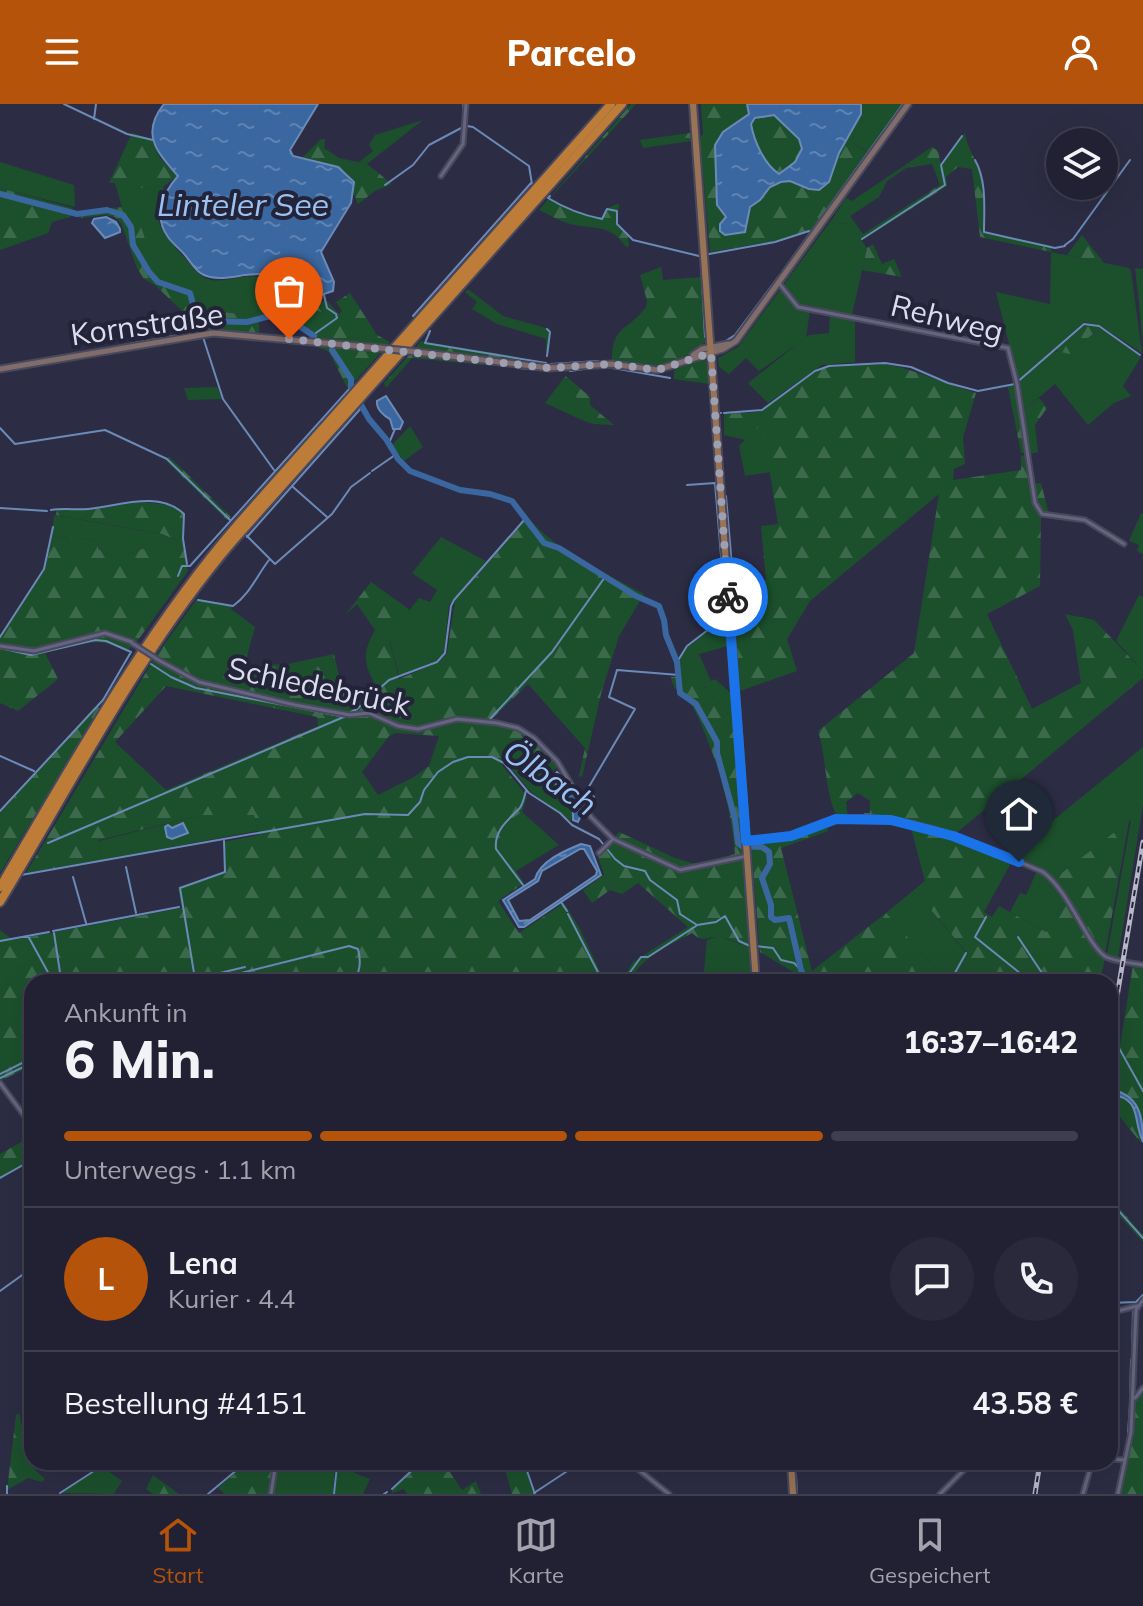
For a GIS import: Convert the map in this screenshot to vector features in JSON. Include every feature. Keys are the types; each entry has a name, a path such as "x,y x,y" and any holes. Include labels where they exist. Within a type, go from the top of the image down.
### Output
{"highway":[{"path":"0,902 5,884 180,608 356,397 611,104"},
{"path":"356,397 622,104"}],"main road":[{"path":"693,104 755,974"},
{"path":"792,1470 793,1494"}],"street":[{"path":"441,176 463,144 466,104"},
{"name":"Kornstraße","path":"0,369 213,333 549,368 611,364 657,370 730,346 908,104"},
{"name":"Rehweg","path":"778,282 798,307 1008,348 1033,499 1040,512 1085,520 1124,544"},
{"name":"Schledebrück","path":"0,646 34,651 105,633 132,643 199,682 295,705 350,715 369,713 398,726 427,728 457,719 518,728 534,738 557,761 591,817 613,839 680,870 836,819 891,820 953,836 1043,872 1067,898 1101,952 1116,960 1143,965"},
{"path":"599,853 613,839"},
{"path":"0,1083 24,1115"},
{"path":"1118,1494 1131,1432 1137,1306 1143,1300"},
{"path":"1118,1310 1137,1306"},
{"path":"1134,1386 1143,1389 1134,1398"},
{"path":"1118,1460 1125,1460"},
{"path":"271,1494 275,1470"},
{"path":"639,1470 669,1494"},
{"path":"940,1494 964,1470"},
{"path":"1083,1494 1090,1470"}],"green space":[{"path":"631,104 636,104 550,198 569,210 602,218 606,209 619,203 617,223 628,236 629,246 626,247 609,231 570,224 539,210"},
{"path":"701,104 747,104 750,110 744,119 736,122 726,217 721,224 742,234 747,229 750,206 770,187 790,181 809,189 829,182 839,153 861,114 861,104 871,104 851,142 867,152 811,230 775,241 710,252 700,138 703,134"},
{"path":"871,104 902,104 868,152 851,142"},
{"path":"774,115 800,139 802,149 795,162 779,174 760,151 751,124 761,116"},
{"path":"423,120 367,164 359,162 373,151 369,145 375,135"},
{"path":"132,133 151,139 160,158 177,176 164,186 129,189 154,267 195,291 206,310 248,315 268,308 324,324 329,316 312,308 305,300 307,298 317,305 322,301 328,302 339,314 342,311 336,302 350,293 377,335 390,342 386,346 310,338 310,335 291,324 274,319 259,322 259,333 202,330 156,286 144,279 121,223 115,217 81,218 80,211 122,207 115,183 109,183"},
{"path":"690,133 691,141 643,148 640,140"},
{"path":"965,133 981,177 983,233 1052,246 1051,252 980,237 972,169 958,167 946,177 947,186 861,241 849,224 833,218 846,198 852,201 932,147 938,151 941,165","holes":["932,164 940,185 863,234 850,216 879,197 887,181 906,168"]},
{"path":"321,139 325,139 324,148 339,158 367,164 392,184 375,191 358,204 349,182 340,171 303,157"},
{"path":"0,162 74,185 75,207 0,188"},
{"path":"164,186 158,217 160,225 168,239 198,273 211,280 253,276 266,279 329,316 329,320 324,324 268,308 248,315 206,310 187,287 160,273 147,252 129,189"},
{"path":"0,188 73,208 70,217 52,222 48,233 0,250"},
{"path":"833,218 849,224 867,248 852,315 797,303 784,284"},
{"path":"1082,235 1104,263 1067,255"},
{"path":"873,244 882,264 894,259 902,277 862,270 867,248"},
{"path":"1051,252 1129,268 1142,353 1099,325 1084,322 1018,380 996,292 1050,304"},
{"path":"661,267 663,280 701,277 705,342 683,358 661,365 612,361 618,334 646,307 640,275"},
{"path":"1135,268 1143,269 1143,343"},
{"path":"782,287 795,306 810,310 806,338 759,371 746,358 729,374 719,367 718,358 738,347"},
{"path":"468,289 503,316 550,329 549,351 546,351 546,339 497,324 472,309 477,302 465,292"},
{"path":"830,314 855,319 855,362 822,365 768,403 748,383 809,335 829,333"},
{"path":"1089,324 1100,328 1069,354 1054,350 1079,328"},
{"path":"1100,328 1141,357 1123,386 1131,396 1114,403 1088,425 1055,384 1024,410 1018,383 1054,350 1080,345"},
{"path":"421,341 518,357 517,362 415,348"},
{"path":"311,344 381,352 348,389 329,352"},
{"path":"410,354 483,365 412,358 386,388 384,383"},
{"path":"703,358 706,360 709,384 674,379 674,370"},
{"path":"885,364 976,393 963,437 965,464 954,469 953,480 1021,470 1021,456 1026,455 1032,499 1041,515 1040,586 987,614 1032,709 1081,683 1073,630 1065,614 1094,620 1143,671 1143,678 955,834 908,821 864,817 864,813 870,813 870,801 858,793 846,802 848,817 838,818 830,798 818,731 914,653 939,494 810,601 787,639 797,671 740,691 733,592 766,580 761,526 778,524 762,423 746,440 724,435 724,414 760,412 823,367"},
{"path":"566,376 590,397 590,405 614,425 584,421 574,390 563,379"},
{"path":"563,379 574,390 584,421 545,403"},
{"path":"1015,385 1026,453 1021,453 1008,387"},
{"path":"217,387 222,399 188,400 184,388"},
{"path":"1039,398 1047,408 1035,425 1038,452 1029,454 1024,410"},
{"path":"762,422 771,472 745,476 739,446"},
{"path":"410,426 423,447 404,461 392,445"},
{"path":"169,457 231,517 227,520 166,461"},
{"path":"1041,483 1049,514 1045,514 1036,502 1033,484"},
{"path":"140,502 171,505 183,514 182,539 188,571 136,643 120,636 94,633 32,649 0,643 0,638 45,569 52,536 99,540 98,549 118,558 145,548 173,557 178,541 162,534 56,515 57,509 89,510"},
{"path":"1141,513 1143,554 1137,551 1139,545 1129,541"},
{"path":"54,515 161,534 178,541 173,557 145,548 118,558 98,549 99,540 52,536"},
{"path":"528,517 565,550 644,594 619,636 601,694 582,777 579,776 585,748 528,684 493,718 493,724 513,729 530,738 559,767 550,772 532,759 520,767 507,762 502,765 527,796 522,812 507,822 498,843 524,883 498,901 519,933 564,903 601,974 24,974 24,1070 0,1081 0,930 13,940 182,908 178,887 225,872 224,842 259,835 254,815 202,815 99,840 101,860 26,873 154,659 159,662 161,659 156,656 197,599 232,605 231,609 255,627 244,666 288,664 334,654 340,681 353,704 378,690 366,660 375,630 357,604 345,615 371,582 410,610 389,638 399,679 439,662 447,653 455,601","holes":["166,686 317,717 318,726 166,790 115,742","395,733 439,736 429,766 378,795 362,772 389,736"]},
{"path":"441,537 486,561 449,605 444,652 436,661 399,676 389,637 419,598 430,602 437,590 412,573"},
{"path":"1139,595 1143,597 1143,671 1116,641"},
{"path":"725,618 728,646 699,654 711,681 715,679 732,694 734,720 679,659 688,647"},
{"path":"105,635 132,645 128,651 97,642 45,653 58,679 18,711 0,703 0,647 32,652"},
{"path":"679,659 734,720 750,948 725,938 702,939 692,933 648,958 634,974 626,974 633,962 688,927 638,883 622,894 610,890 592,903 583,890 604,875 598,856 619,832 695,864 735,854 726,799 710,745 692,706 672,683 671,677 681,677"},
{"path":"96,706 100,708 0,873 0,813"},
{"path":"1143,747 1143,805 1118,958 1107,955 1131,820 1054,879 1044,870 1012,854"},
{"path":"532,759 550,772 555,785 568,798 571,821 531,792 506,763"},
{"path":"522,812 559,845 516,871 498,843 507,822"},
{"path":"202,815 254,815 258,831 101,860 99,841"},
{"path":"1129,821 1105,954 1054,879"},
{"path":"827,824 828,831 781,848 812,971 886,913 941,974 797,974 760,952 751,843 791,837"},
{"path":"910,824 1012,861 984,912 992,917 999,906 1046,932 1066,899 1105,958 1102,974 972,974 963,964 968,954 914,890 925,881"},
{"path":"1037,871 1052,881 1066,899 1046,932 1010,912 1020,893 1026,895"},
{"path":"914,890 968,955 963,964 972,974 941,974 886,913"},
{"path":"719,936 750,948 752,974 704,974 707,940"},
{"path":"1133,965 1143,969 1143,1130 1134,1105 1118,1092 1118,1058"},
{"path":"1118,1095 1128,1100 1136,1111 1141,1143 1118,1114"},
{"path":"24,1140 24,1165 0,1179 0,1154"},
{"path":"1118,1206 1143,1235 1143,1242 1118,1215"},
{"path":"1143,1394 1143,1494 1120,1494 1134,1431 1135,1403"},
{"path":"19,1413 24,1437 24,1470 35,1470 45,1479 42,1482 28,1478 7,1490 16,1415"},
{"path":"98,1470 107,1470 122,1481 114,1494 60,1493"},
{"path":"232,1470 274,1470 269,1494 225,1494 218,1488 235,1473"},
{"path":"278,1470 335,1470 333,1494 273,1494"},
{"path":"338,1470 348,1470 370,1479 363,1494 335,1494"},
{"path":"413,1470 448,1470 462,1490 476,1481 481,1494 407,1494 404,1489 392,1493"},
{"path":"505,1470 525,1470 534,1494 512,1494"},
{"path":"153,1475 179,1494 153,1494 146,1489"}],"water":[{"name":"Linteler See","path":"164,104 318,104 290,150 293,156 338,167 354,182 351,203 321,252 334,282 333,291 321,295 295,280 275,275 223,278 202,274 195,268 168,237 161,221 164,197 178,176 158,151 152,134 157,115"},
{"path":"747,104 861,104 861,114 839,153 829,182 819,190 790,181 770,187 750,207 745,232 725,235 720,231 720,224 726,217 717,205 715,145 723,132 749,114","holes":["774,115 799,139 802,149 795,162 779,174 760,152 751,124 755,118"]},
{"path":"106,217 116,222 120,232 105,238 92,223 94,219"},
{"path":"386,396 403,422 400,429 393,429 390,419 378,407 377,401"},
{"path":"557,772 584,808 578,822 573,820 568,796 551,779"},
{"path":"183,823 188,833 172,839 167,837 165,827 168,825 172,828"},
{"path":"581,844 590,846 601,875 524,927 519,927 503,900 535,879 547,862","holes":["584,849 597,871 596,875 530,920 519,921 508,900 538,881 542,871"]},
{"path":"1118,1091 1133,1101 1137,1108 1143,1142 1132,1105 1120,1097"}],"waterway":[{"path":"64,104 127,134 153,140"},
{"path":"94,119 96,104"},
{"path":"463,104 464,115"},
{"path":"782,272 903,104"},
{"path":"467,126 473,127 529,166 532,184"},
{"path":"385,185 413,165 429,145 463,127"},
{"path":"783,282 895,127"},
{"path":"862,239 945,185 941,165 962,136"},
{"path":"975,160 983,186 984,232 1055,248 1065,246"},
{"path":"1065,245 1073,239 1130,160"},
{"path":"413,316 531,183"},
{"path":"0,194 77,214 107,210 123,215 131,227 133,245 149,272 158,282 190,293 194,308 206,321 247,322 274,315 292,321 314,336"},
{"path":"550,196 548,198 574,211 602,219 607,209 617,211 617,224 633,240 699,256"},
{"path":"709,254 775,242 809,231"},
{"path":"701,260 705,337"},
{"path":"724,342 735,335 779,276"},
{"path":"720,353 738,342 779,286"},
{"path":"313,335 337,318 327,308 324,295"},
{"path":"857,317 899,325"},
{"path":"724,413 762,410 815,371 829,366 885,363 911,367 948,383 978,391 1015,384 1084,324 1099,326 1140,355"},
{"path":"547,329 550,332 547,356"},
{"path":"926,330 1006,346"},
{"path":"430,331 425,343 546,363"},
{"path":"85,352 195,332"},
{"path":"203,337 223,399 274,470"},
{"path":"332,350 351,379 351,387 369,419 410,471 460,490 512,501 544,543 559,548 636,596 659,606 677,662 680,693 696,704 717,742 738,843 762,847 769,852 770,864 762,878 771,905 771,917 775,920 789,918 803,974"},
{"path":"25,362 78,353"},
{"path":"0,372 60,361"},
{"path":"551,364 598,361"},
{"path":"570,371 597,367"},
{"path":"518,368 561,371"},
{"path":"613,368 670,378"},
{"path":"178,576 182,566 190,566 351,387"},
{"path":"247,537 362,407"},
{"path":"0,428 15,444 105,430 167,459 230,520"},
{"path":"389,443 395,429"},
{"path":"372,471 395,455"},
{"path":"246,535 275,564 332,514 351,487 370,473"},
{"path":"677,662 687,646 726,616 715,483 687,485"},
{"path":"293,487 327,517"},
{"path":"726,496 734,590"},
{"path":"51,510 88,509 138,501 174,507 184,514 183,539 187,564"},
{"path":"0,508 47,511"},
{"path":"349,713 389,680 437,662 445,653 454,600 525,519"},
{"path":"0,637 44,569 53,527"},
{"path":"198,600 233,606 248,591 269,560"},
{"path":"490,719 552,652 605,577"},
{"path":"0,648 31,655 95,640 106,641 131,652 103,700 0,811"},
{"path":"151,664 196,688 345,717"},
{"path":"594,797 587,790 635,709 609,697 617,670 679,675"},
{"path":"48,843 346,716"},
{"path":"0,756 34,771"},
{"name":"Ölbach","path":"21,875 365,814 408,815 420,802 424,790 438,772 468,757 492,757 504,763 529,793 560,813 572,825 599,839 624,866 645,871 650,880 677,900 680,914 697,925 716,922 725,916 739,941 750,946"},
{"path":"523,885 496,849 496,843 502,827 521,806 526,791"},
{"path":"194,974 180,888 225,872 224,841"},
{"path":"126,867 136,913"},
{"path":"73,877 86,923"},
{"path":"561,902 567,911"},
{"path":"53,931 179,907"},
{"path":"568,914 599,974"},
{"path":"986,917 975,937 1021,974"},
{"path":"629,974 641,957 648,957 696,926"},
{"path":"0,941 49,932"},
{"path":"54,933 60,974"},
{"path":"28,936 49,974"},
{"path":"1018,937 1043,974"},
{"path":"237,974 349,946 358,949 360,958 356,974"},
{"name":"Ölbach","path":"756,946 773,948 781,960 794,963 801,970"},
{"path":"954,974 966,953"},
{"path":"216,974 245,967"},
{"path":"1119,1048 1143,1091"},
{"path":"0,1074 24,1062"},
{"path":"0,1078 24,1067"},
{"path":"0,1086 24,1119"},
{"path":"0,1178 24,1164"},
{"path":"1118,1210 1143,1238"},
{"path":"0,1291 24,1274"},
{"path":"1118,1303 1136,1302 1143,1295"},
{"path":"1132,1355 1133,1310"},
{"path":"1130,1399 1131,1360"},
{"path":"1128,1433 1130,1404"},
{"path":"60,1493 96,1470"},
{"path":"208,1494 237,1470"},
{"path":"334,1494 337,1470"},
{"path":"392,1489 412,1470"},
{"path":"526,1470 535,1494"},
{"path":"534,1493 569,1470"},
{"path":"938,1494 961,1470"},
{"path":"796,1475 797,1493"},
{"path":"7,1486 7,1494"}],"railway":[{"path":"1118,990 1143,842"},
{"path":"1035,1494 1039,1470"}],"way so far":[{"path":"289,339 549,368 611,364 657,370 711,353 728,597"}],"route":[{"path":"728,597 746,841 791,836 836,819 891,820 953,836 1019,862"}]}
